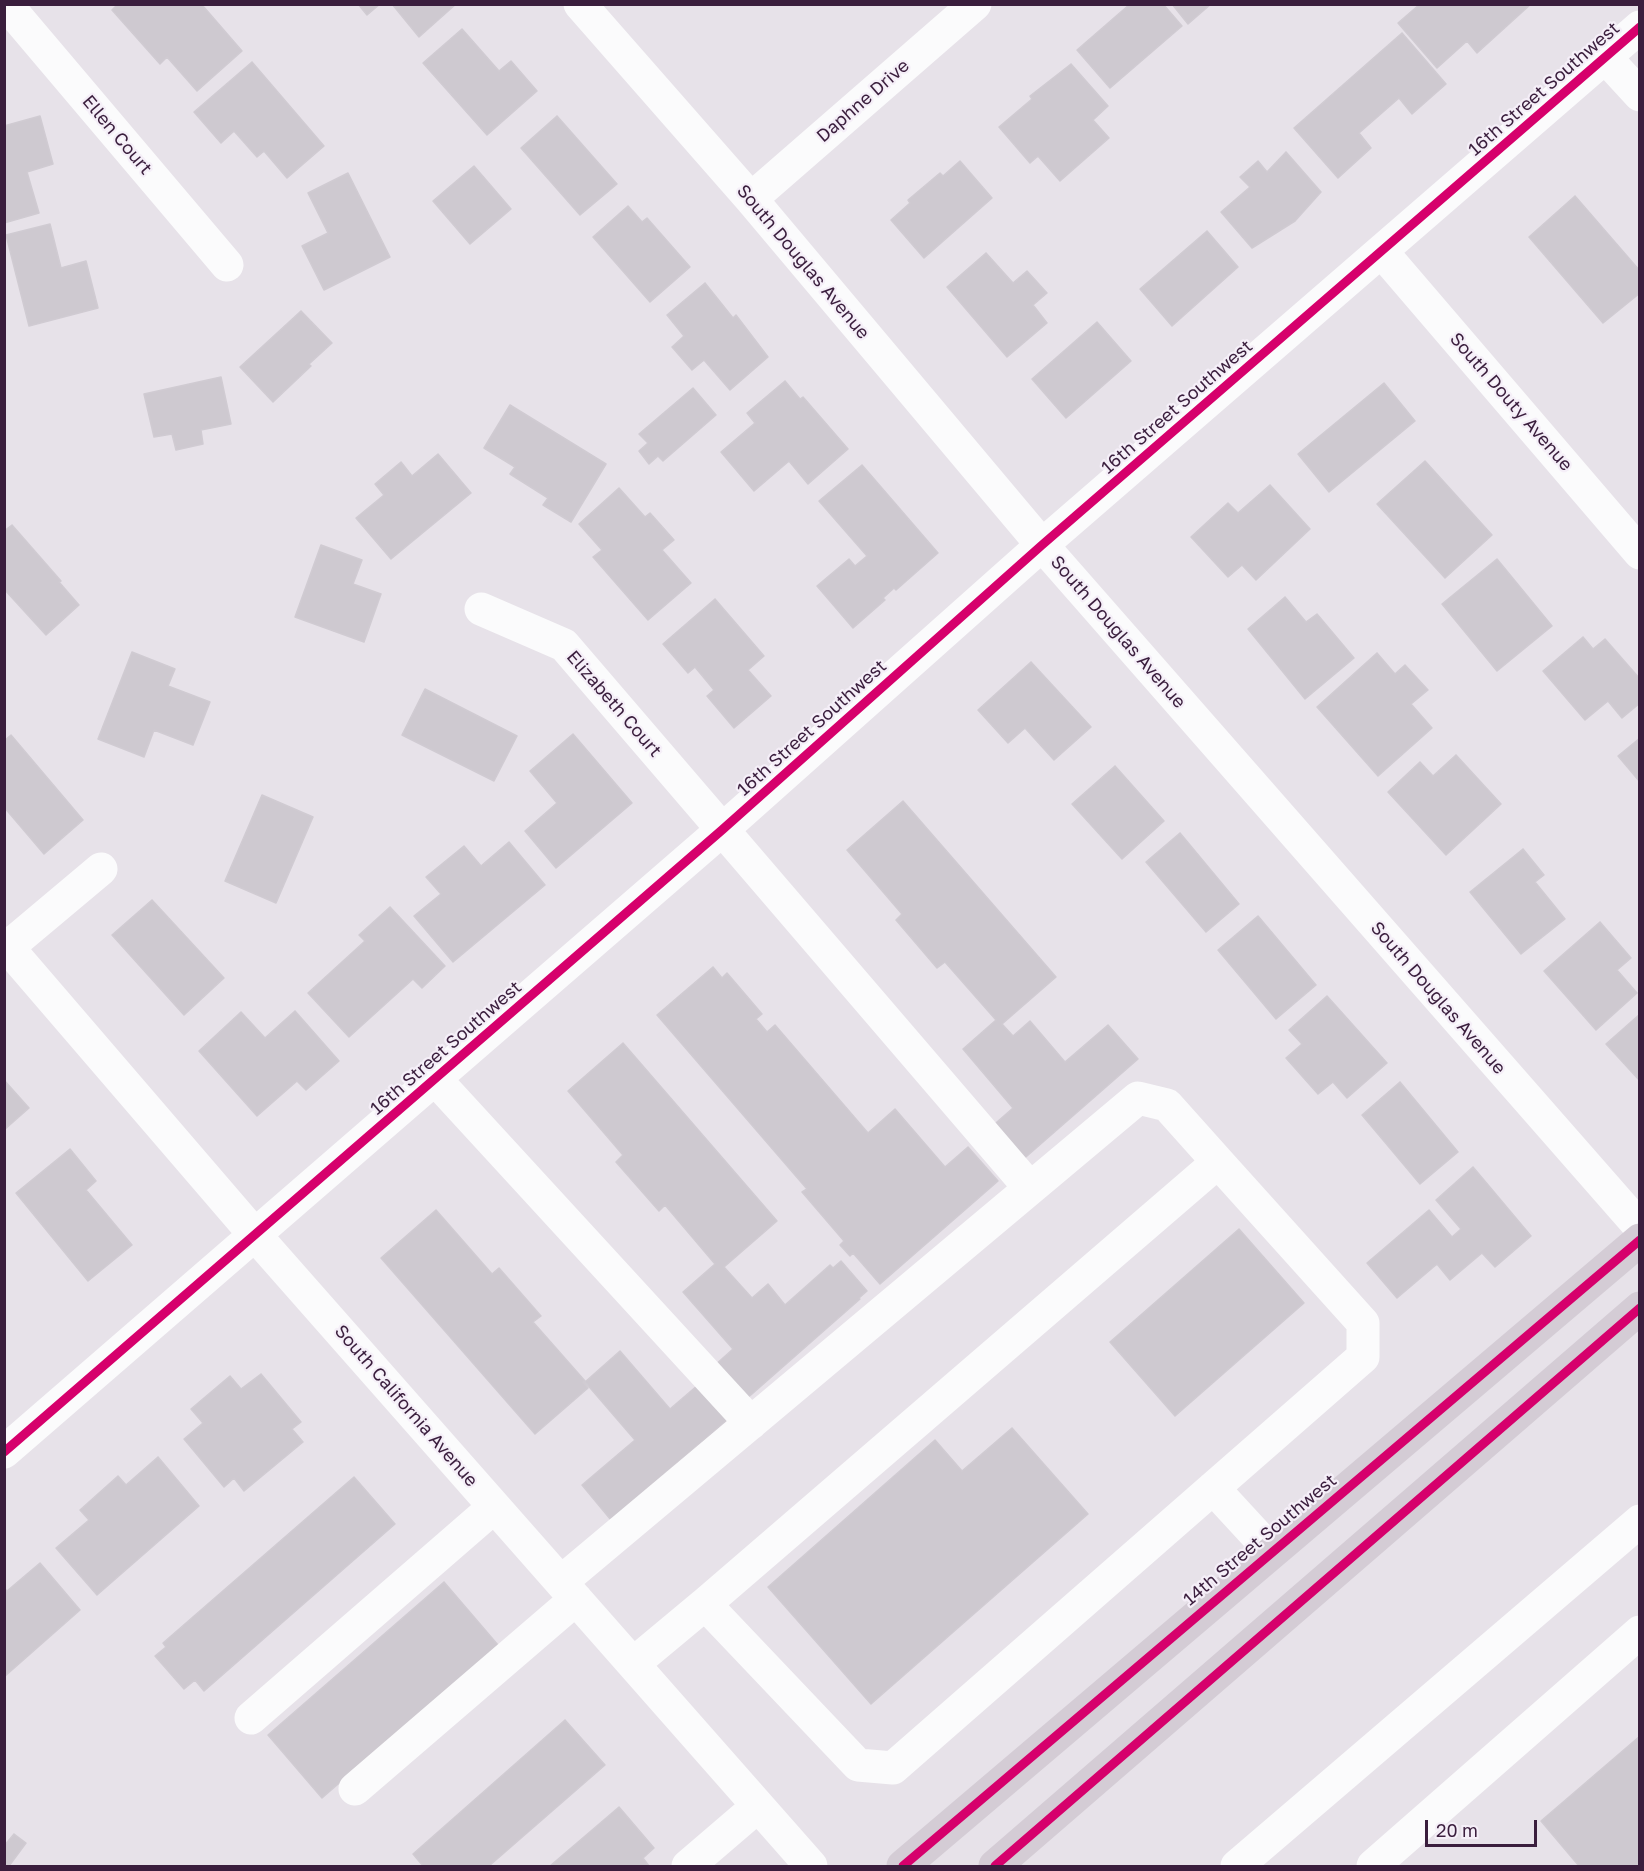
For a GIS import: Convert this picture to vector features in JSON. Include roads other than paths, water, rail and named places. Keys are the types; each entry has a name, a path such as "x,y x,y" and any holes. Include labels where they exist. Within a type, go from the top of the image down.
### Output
{"main road":[{"name":"14th Street Southwest","path":"903,1866 1640,1240"},
{"path":"995,1866 1640,1308"}],"street":[{"name":"Ellen Court","path":"6,4 227,266"},
{"name":"South Douglas Avenue","path":"580,4 751,198 1042,545 1640,1227"},
{"name":"Daphne Drive","path":"751,198 975,4"},
{"name":"16th Street Southwest","path":"4,1452 722,831 1042,545 1640,27"},
{"path":"1605,57 1640,95"},
{"name":"South Douty Avenue","path":"1382,252 1640,553"},
{"name":"Elizabeth Court","path":"481,609 564,645 1030,1188"},
{"path":"6,945 101,869"},
{"name":"South California Avenue","path":"6,945 255,1235 812,1866"},
{"path":"435,1079 751,1423"},
{"path":"355,1789 751,1423 1138,1098 1167,1106 1363,1323 1363,1357 893,1768 858,1766 705,1604"},
{"path":"633,1664 1218,1162"},
{"path":"1213,1488 1272,1552"},
{"path":"251,1718 494,1507"},
{"path":"1237,1866 1637,1526"},
{"path":"1373,1866 1640,1632"},
{"path":"688,1866 758,1806"}]}
